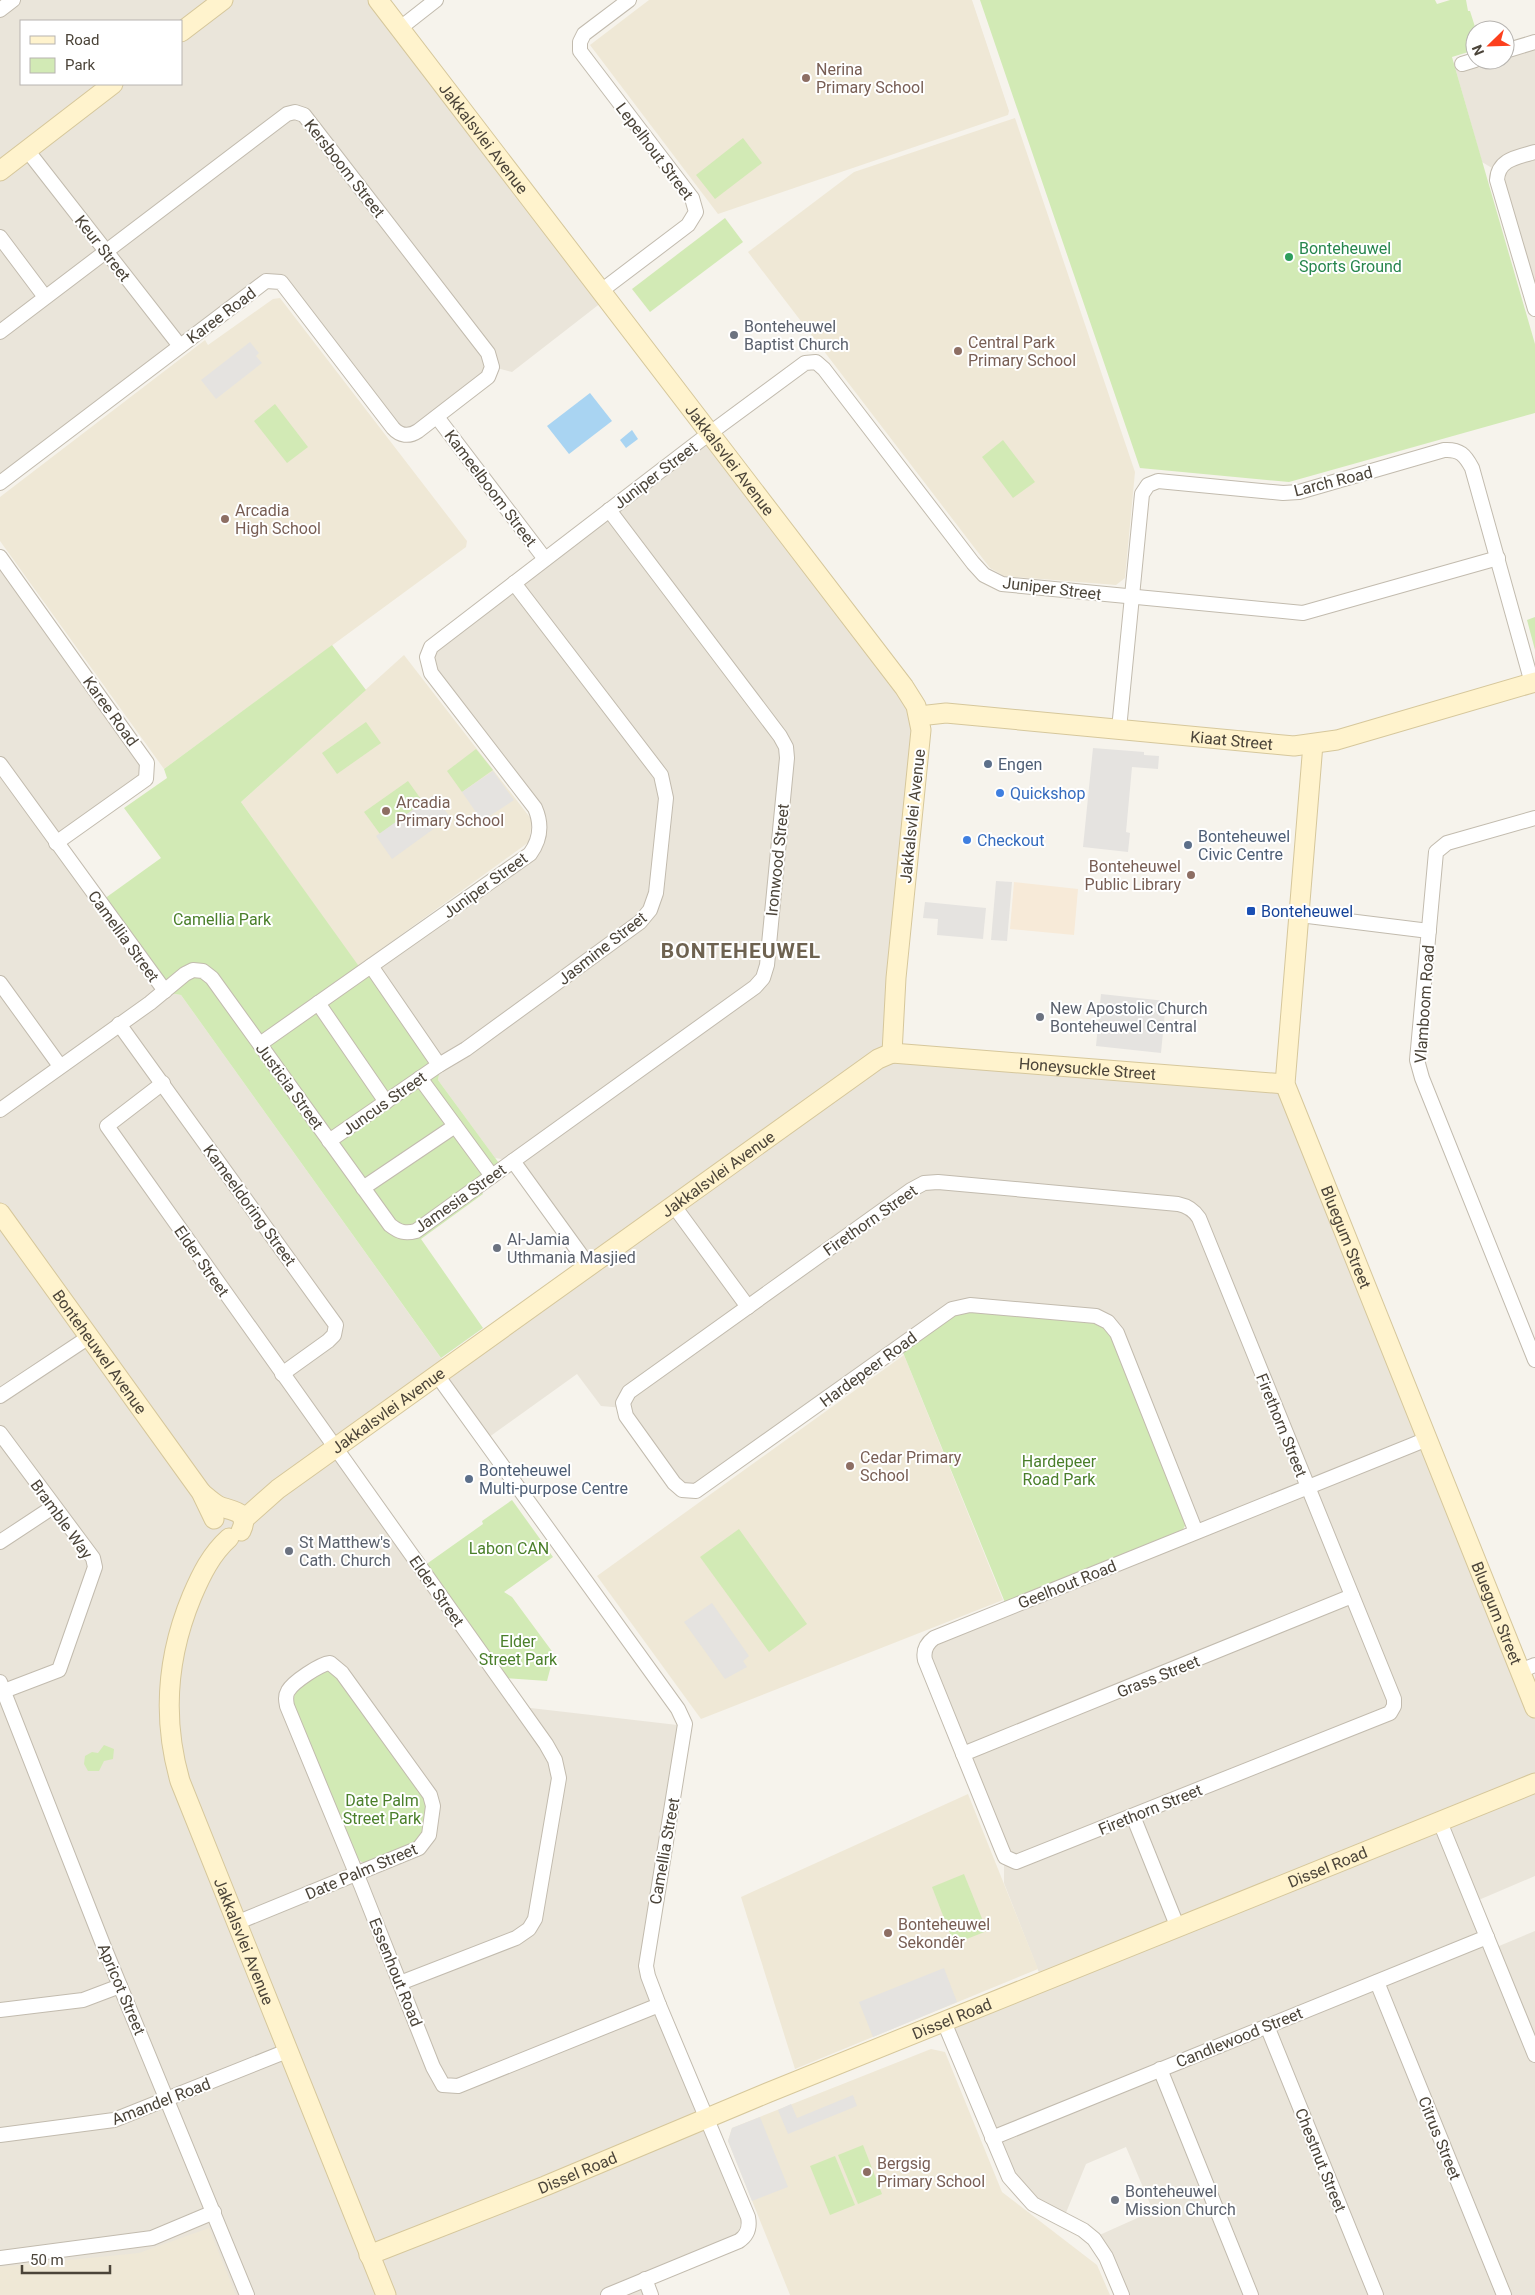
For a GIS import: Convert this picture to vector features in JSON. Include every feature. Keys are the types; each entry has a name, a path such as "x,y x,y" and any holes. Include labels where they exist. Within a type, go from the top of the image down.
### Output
{"street":[{"path":"0,10 13,0"},
{"path":"182,31 223,0"},
{"name":"Jakkalsvlei Avenue","path":"378,0 904,687 916,706 921,730 896,978 892,1053 878,1059 272,1494 249,1506 227,1521 200,1578 181,1625 171,1664 169,1710 170,1734 180,1780 287,2052 386,2295"},
{"path":"399,29 436,0"},
{"name":"Lepelhout Street","path":"601,291 688,225 696,212 692,198 580,52 580,42 584,34 629,0"},
{"path":"1515,48 1535,42"},
{"path":"0,170 112,85"},
{"name":"Kersboom Street","path":"0,332 287,114 295,112 304,115 490,357 492,367 488,377 437,417"},
{"name":"Keur Street","path":"27,150 180,346"},
{"path":"1535,152 1506,161 1500,168 1498,180 1535,309"},
{"path":"0,237 45,297"},
{"name":"Karee Road","path":"0,483 266,281 280,282 396,432 404,435 414,434 437,417"},
{"name":"Juniper Street","path":"371,966 530,854 538,840 540,820 535,808 431,673 427,663 428,652 435,643 710,433 801,365 809,362 818,364 984,575 996,582 1008,585 1132,598 1303,613 1498,558"},
{"name":"Kameelboom Street","path":"437,417 545,559"},
{"name":"Larch Road","path":"1119,729 1142,494 1151,483 1161,482 1283,493 1299,492 1444,450 1458,450 1466,456 1472,468 1533,682"},
{"name":"Ironwood Street","path":"513,1161 755,987 763,978 767,965 787,758 786,747 780,736 609,510"},
{"name":"Karee Road","path":"0,557 148,763 146,778 56,844"},
{"name":"Jasmine Street","path":"439,1065 466,1049 640,922 650,910 656,893 666,798 660,775 514,583"},
{"name":"Kiaat Street","path":"919,716 946,713 1281,744 1313,744 1337,740 1533,682"},
{"path":"1281,744 1301,764 1308,788"},
{"name":"Bluegum Street","path":"1313,744 1285,1084 1427,1439 1528,1668 1535,1708"},
{"name":"Camellia Street","path":"0,764 56,844 165,991 0,1110"},
{"name":"Vlamboom Road","path":"1535,818 1447,843 1439,848 1435,857 1418,1068 1535,1360"},
{"path":"1308,916 1429,931"},
{"path":"260,1044 371,966 439,1065"},
{"name":"Justicia Street","path":"165,991 185,974 193,970 203,971 212,978 390,1225 397,1231 406,1234"},
{"path":"0,983 60,1066"},
{"path":"318,1003 386,1102"},
{"name":"Kameeldoring Street","path":"119,1024 336,1325 334,1335 328,1342 282,1374"},
{"name":"Honeysuckle Street","path":"892,1053 1285,1084"},
{"name":"Juncus Street","path":"330,1141 439,1065"},
{"path":"420,1078 492,1176"},
{"name":"Elder Street","path":"163,1083 107,1126 546,1744 557,1768 558,1790 535,1919 529,1929 516,1938 400,1983"},
{"path":"363,1188 455,1126"},
{"path":"513,1161 589,1266"},
{"name":"Jamesia Street","path":"406,1234 416,1231 513,1161"},
{"name":"Firethorn Street","path":"748,1307 911,1190 924,1183 938,1182 1187,1206 1199,1218 1394,1699 1393,1709 1133,1816 1016,1862 1010,1860"},
{"path":"674,1206 748,1307"},
{"name":"Bonteheuwel Avenue","path":"0,1213 201,1492 213,1503 227,1521"},
{"name":"Hardepeer Road","path":"748,1307 629,1392 624,1399 623,1408 626,1416 674,1484 682,1490 691,1492 700,1489 948,1311 964,1305 1096,1316 1113,1327 1120,1339 1196,1532"},
{"path":"0,1396 89,1337"},
{"name":"Camellia Street","path":"437,1375 678,1709 685,1724 647,1958 648,1976 748,2217 748,2231 739,2241 608,2295"},
{"name":"Bramble Way","path":"0,1433 53,1507 93,1558 95,1567 59,1670 2,1686"},
{"name":"Geelhout Road","path":"1010,1860 1002,1850 925,1660 924,1652 931,1640 1427,1439"},
{"path":"0,1542 53,1507"},
{"name":"Grass Street","path":"963,1754 1352,1596"},
{"name":"Essenhout Road","path":"330,1663 320,1666 289,1688 286,1700 436,2073 444,2085 450,2087 659,2005"},
{"name":"Date Palm Street","path":"236,1923 419,1848 429,1836 433,1806 426,1788 342,1673 330,1663"},
{"name":"Apricot Street","path":"2,1686 120,1986 247,2295"},
{"name":"Dissel Road","path":"369,2255 539,2188 1535,1783"},
{"path":"1133,1816 1178,1928"},
{"path":"1440,1822 1535,2055"},
{"name":"Candlewood Street","path":"992,2138 1487,1937"},
{"name":"Citrus Street","path":"1377,1982 1504,2295"},
{"path":"0,2010 83,2000 120,1986"},
{"path":"944,2022 1009,2177 1025,2197 1042,2210 1083,2230 1099,2244 1122,2295"},
{"name":"Chestnut Street","path":"1267,2026 1376,2295"},
{"name":"Amandel Road","path":"0,2135 114,2120 287,2052"},
{"path":"1160,2069 1251,2295"},
{"path":"0,2258 152,2238 214,2212"},
{"path":"645,2280 651,2295"}],"shaded area":[{"path":"0,0 378,0 606,299 512,372 493,367 404,436 280,283 266,282 0,484"},
{"name":"Nerina Primary School","path":"649,0 972,0 1009,111 1008,115 718,214 590,45"},
{"path":"1535,40 1535,315 1497,171 1482,162 1454,64 1465,61 1465,70 1515,70 1515,46"},
{"name":"Central Park Primary School","path":"1015,118 1135,472 1125,578 1116,585 1004,576 990,568 748,252 854,172"},
{"name":"Arcadia High School","path":"280,298 467,541 466,547 164,769 0,541 0,497 205,340 208,345 273,299"},
{"path":"250,342 259,353 256,356 262,363 216,399 201,380"},
{"path":"702,438 916,706 890,1051 1284,1085 1535,1709 1535,1876 1474,1902 1492,1949 1535,1931 1535,2295 1123,2295 1095,2237 1153,2211 1126,2147 1086,2164 1063,2220 1026,2197 946,2022 1043,1983 1004,1883 1004,1857 925,1647 1196,1532 970,1305 687,1491 624,1408 601,1406 577,1374 485,1440 438,1376 336,1449 522,1707 686,1726 648,1957 749,2231 647,2280 652,2295 0,2295 0,554 148,762 147,779 58,844 157,991 181,995 448,1368 589,1267 519,1162 495,1158 438,1080 442,1060 379,967 530,853 540,826 427,657"},
{"name":"Arcadia Primary School","path":"404,655 532,820 529,842 358,966 241,802"},
{"path":"1093,748 1144,752 1144,755 1159,756 1158,769 1132,767 1126,832 1130,833 1128,852 1083,847"},
{"path":"493,771 514,800 482,821 462,792"},
{"path":"434,795 450,817 392,859 376,836"},
{"path":"996,881 1012,882 1007,941 991,940"},
{"path":"1014,882 1078,889 1074,935 1010,929"},
{"path":"925,902 986,908 983,939 937,935 938,919 923,918"},
{"path":"1101,994 1166,1001 1161,1053 1096,1046"},
{"name":"Cedar Primary School","path":"904,1355 1003,1600 701,1719 597,1576"},
{"path":"712,1603 749,1656 743,1661 747,1667 725,1679 684,1622"},
{"name":"Bonteheuwel Sekondêr","path":"968,1794 1038,1969 795,2069 741,1897"},
{"path":"944,1968 957,2002 873,2037 859,2002"},
{"name":"Bergsig Primary School","path":"931,2049 945,2052 1002,2192 1097,2265 1110,2295 790,2295 728,2141 732,2128"},
{"path":"853,2095 857,2106 788,2134 778,2110 791,2104 797,2118"},
{"path":"760,2117 788,2187 752,2201 728,2141 732,2128"},
{"path":"209,2228 236,2295 0,2295 0,2267 139,2253"}],"green space":[{"name":"Bonteheuwel Sports Ground","path":"980,0 1435,0 1437,4 1450,0 1466,0 1468,11 1470,11 1473,20 1465,20 1465,53 1452,57 1535,344 1535,413 1289,482 1140,468"},
{"path":"743,138 762,163 715,199 696,175"},
{"path":"725,218 743,242 650,312 632,289"},
{"path":"275,404 308,447 287,463 254,421"},
{"path":"1003,440 1035,482 1013,498 982,457"},
{"path":"1535,617 1535,650 1527,620"},
{"name":"Camellia Park","path":"332,645 366,690 241,802 358,965 373,970 441,1064 438,1080 504,1170 479,1188 483,1194 421,1239 483,1328 441,1358 181,995 163,992 104,899 161,858 124,808 167,778 164,769"},
{"path":"366,722 381,743 337,774 322,753"},
{"path":"476,749 493,770 462,792 447,771"},
{"path":"408,781 423,802 380,834 364,812"},
{"name":"Hardepeer Road Park","path":"967,1310 1099,1323 1111,1334 1186,1524 1181,1533 1006,1605 902,1350 950,1315"},
{"name":"Elder Street Park","path":"512,1500 553,1557 504,1592 512,1597 554,1654 547,1681 506,1678 428,1569 428,1563 483,1524 482,1521"},
{"path":"739,1529 807,1624 769,1652 700,1557"},
{"name":"Date Palm Street Park","path":"328,1671 336,1674 427,1802 424,1831 415,1843 369,1862 362,1862 355,1857 293,1704 296,1693 305,1682 316,1674"},
{"path":"104,1745 114,1749 113,1759 104,1761 99,1771 88,1771 84,1764 85,1756 92,1752 98,1753"},
{"path":"964,1874 987,1931 954,1944 932,1887"},
{"path":"863,2145 882,2194 858,2204 838,2155"},
{"path":"835,2156 855,2205 830,2215 810,2166"}],"water":[{"path":"590,393 612,421 569,454 547,426"},
{"path":"632,430 638,439 626,448 620,440"}],"place":[{"name":"Nerina Primary School","path":"806,78"},
{"name":"Bonteheuwel Sports Ground","path":"1289,257"},
{"name":"Bonteheuwel Baptist Church","path":"734,335"},
{"name":"Central Park Primary School","path":"958,351"},
{"name":"Arcadia High School","path":"225,519"},
{"name":"Engen","path":"988,764"},
{"name":"Quickshop","path":"1000,793"},
{"name":"Arcadia Primary School","path":"386,811"},
{"name":"Checkout","path":"967,840"},
{"name":"Bonteheuwel Civic Centre","path":"1188,845"},
{"name":"Bonteheuwel Public Library","path":"1191,875"},
{"name":"Bonteheuwel","path":"1251,911"},
{"name":"New Apostolic Church Bonteheuwel Central","path":"1040,1017"},
{"name":"Al-Jamia Uthmania Masjied","path":"497,1248"},
{"name":"Cedar Primary School","path":"850,1466"},
{"name":"Bonteheuwel Multi-purpose Centre","path":"469,1479"},
{"name":"St Matthew's Cath. Church","path":"289,1551"},
{"name":"Bonteheuwel Sekondêr","path":"888,1933"},
{"name":"Bergsig Primary School","path":"867,2172"},
{"name":"Bonteheuwel Mission Church","path":"1115,2200"}],"district":[{"name":"BONTEHEUWEL","path":"741,951"}],"park label":[{"name":"Labon CAN","path":"509,1548"}]}
